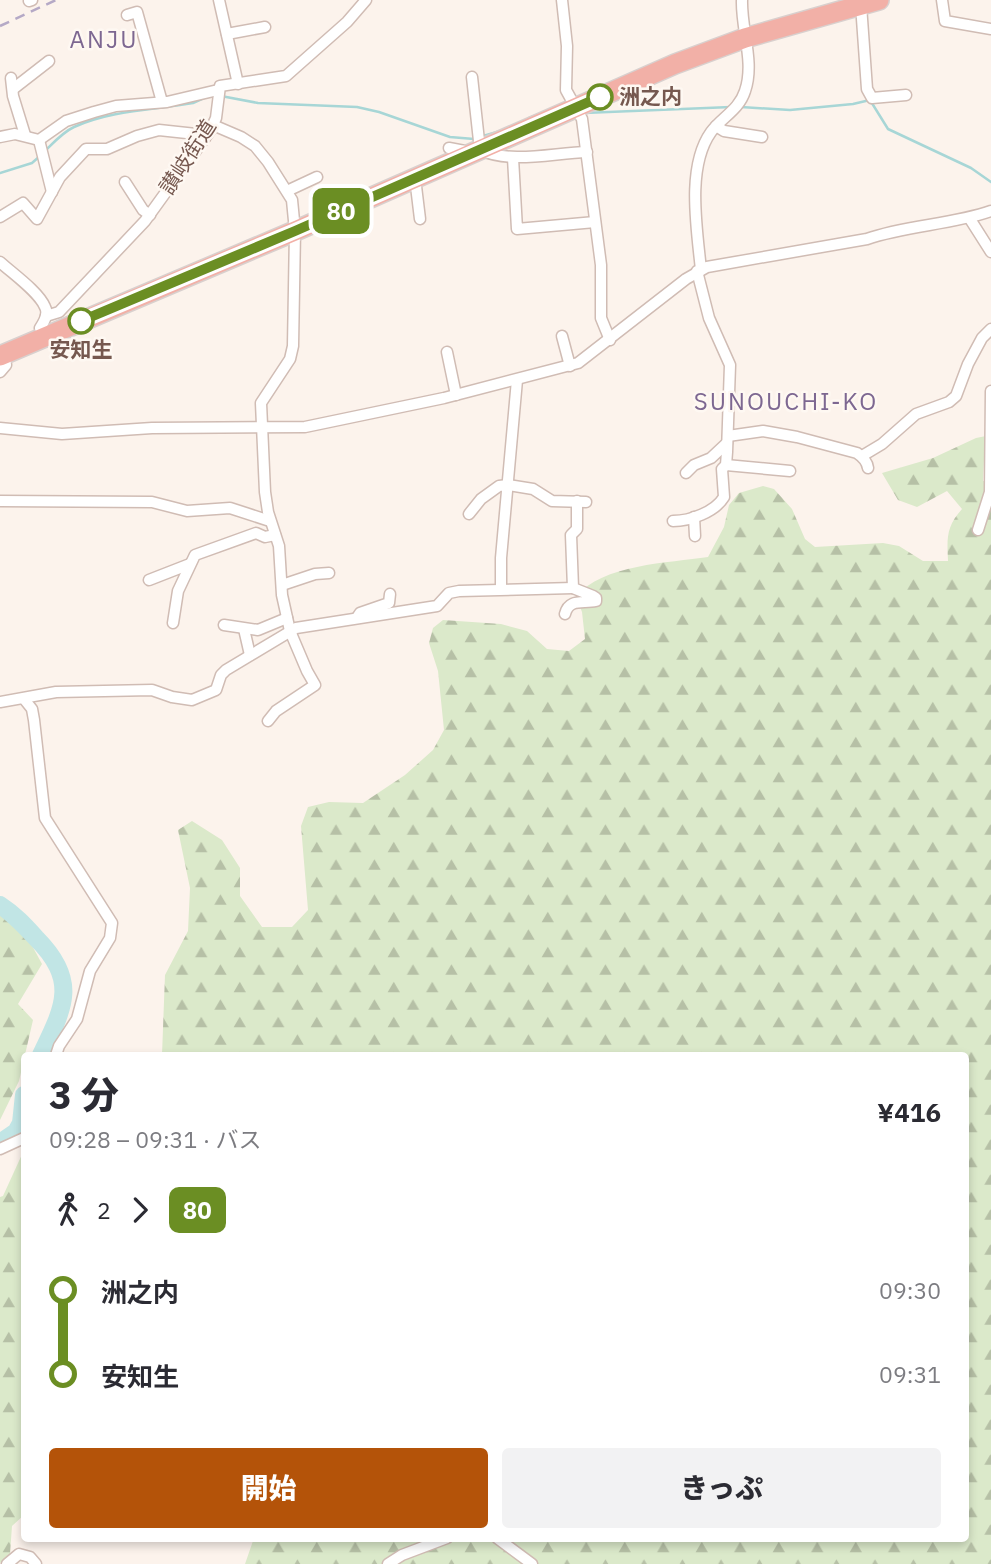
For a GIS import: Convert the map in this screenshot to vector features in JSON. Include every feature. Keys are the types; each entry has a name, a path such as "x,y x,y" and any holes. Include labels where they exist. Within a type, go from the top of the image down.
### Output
{"highway":[{"path":"1,360 44,336 295,231 675,64 745,38 870,2"}],"street":[{"path":"219,0 238,83"},
{"name":"讃岐街道","path":"47,316 59,312 150,215 213,125 220,86 286,76 347,22 366,0"},
{"path":"562,0 567,46 566,90 582,119 601,265 601,317 610,340"},
{"path":"673,521 694,517 722,502 724,487 722,469 726,465 728,439 730,365 709,318 699,270 695,174 703,146 716,126 729,116 744,94 748,64 742,0"},
{"path":"942,0 945,21 991,29"},
{"path":"870,2 867,89 872,98 906,95"},
{"path":"127,15 137,12 162,102"},
{"path":"227,34 265,27"},
{"path":"25,135 12,83 49,61"},
{"path":"472,77 476,151"},
{"path":"39,140 66,121 94,112 218,90"},
{"path":"213,125 255,146 287,191 294,208 293,346 290,359 261,403 262,427 265,492 270,521 279,546 287,618 290,631 315,685 276,711 268,721"},
{"path":"716,126 724,131 762,137"},
{"path":"0,218 23,203 37,219 60,177 86,149 113,147 159,130 196,134 205,138"},
{"path":"0,136 25,135 39,140"},
{"path":"39,140 52,192"},
{"path":"449,148 513,158 587,152"},
{"path":"513,158 517,229 595,222"},
{"path":"287,191 317,177"},
{"path":"415,178 420,219"},
{"path":"125,182 143,210 150,215"},
{"path":"0,428 62,434 152,428 321,424 456,395 578,363 699,270 970,219 991,211"},
{"path":"970,219 991,251"},
{"path":"0,262 35,294 45,307 47,316 40,328 44,336"},
{"path":"862,456 882,444 916,414 949,402 956,396 982,338 991,330"},
{"path":"562,336 570,366"},
{"path":"447,352 456,395"},
{"path":"501,588 501,558 517,380"},
{"path":"978,530 990,492 991,391"},
{"path":"687,474 694,465 711,458 728,439 763,431 825,444 862,456 868,468"},
{"path":"726,465 790,471"},
{"path":"469,514 481,499 499,486 508,485 533,489 552,501 582,502 578,529 571,535 573,588"},
{"path":"0,501 152,502 187,511 230,508 270,521"},
{"path":"694,517 695,536"},
{"path":"173,623 178,591 195,555 256,533 265,537 275,535"},
{"path":"149,580 190,564"},
{"path":"282,584 315,574 329,573"},
{"path":"0,702 56,692 152,690 192,700 216,691 221,675 296,628 438,606 449,593 458,591 573,588 593,596 596,601 573,603 565,614"},
{"path":"357,618 360,613 389,603 390,594"},
{"path":"224,625 258,630 287,618"},
{"path":"244,629 250,655"},
{"path":"24,699 32,709 34,720 45,818 112,923 110,937 90,971 76,1019 58,1052"},
{"path":"0,1149 21,1139"},
{"path":"388,1564 412,1550 435,1542"},
{"path":"502,1542 532,1564"},
{"path":"6,1564 19,1554 30,1557 36,1564"}],"green space":[{"path":"991,435 991,454 984,460 983,481 991,481 991,1564 245,1564 253,1542 969,1542 969,1052 162,1052 165,975 188,931 190,888 178,830 192,821 222,840 240,868 240,896 262,927 292,927 308,910 301,826 308,807 329,802 363,803 405,775 433,750 444,730 438,671 429,643 433,628 443,620 501,624 527,631 547,649 569,651 585,639 582,612 576,597 588,586 619,571 708,557 724,527 729,505 739,493 763,486 774,489 792,509 805,539 815,547 883,543 899,546 923,561 948,561 949,533 953,521 962,509 947,491 917,507 898,500 882,473 933,458 976,438"},
{"path":"0,910 19,927 42,964 18,1004 33,1020 26,1052 21,1052 19,1081 0,1120"},
{"path":"21,1157 21,1518 12,1526 10,1554 0,1563 0,1197 3,1196"}],"waterway":[{"path":"221,96 258,103 357,107 450,137 474,139"},
{"path":"45,151 66,132 88,121 193,103 204,98"},
{"path":"741,107 790,110 870,100 888,129 971,168 991,182"},
{"path":"584,113 731,107"},
{"path":"529,118 542,113"},
{"path":"483,136 497,132"},
{"path":"0,173 32,163 40,156"},
{"path":"0,905 19,920 50,953 63,981 61,1008 42,1052"},
{"path":"0,1143 16,1132 21,1123"}],"railway":[{"path":"0,26 56,0"}],"bus line":[{"name":"80","path":"81,321 295,231 600,97"}],"place":[{"name":"洲之内","path":"600,97"},
{"name":"安知生","path":"81,321"}],"district":[{"name":"ANJU","path":"104,40"},
{"name":"SUNOUCHI-KO","path":"786,402"}]}
